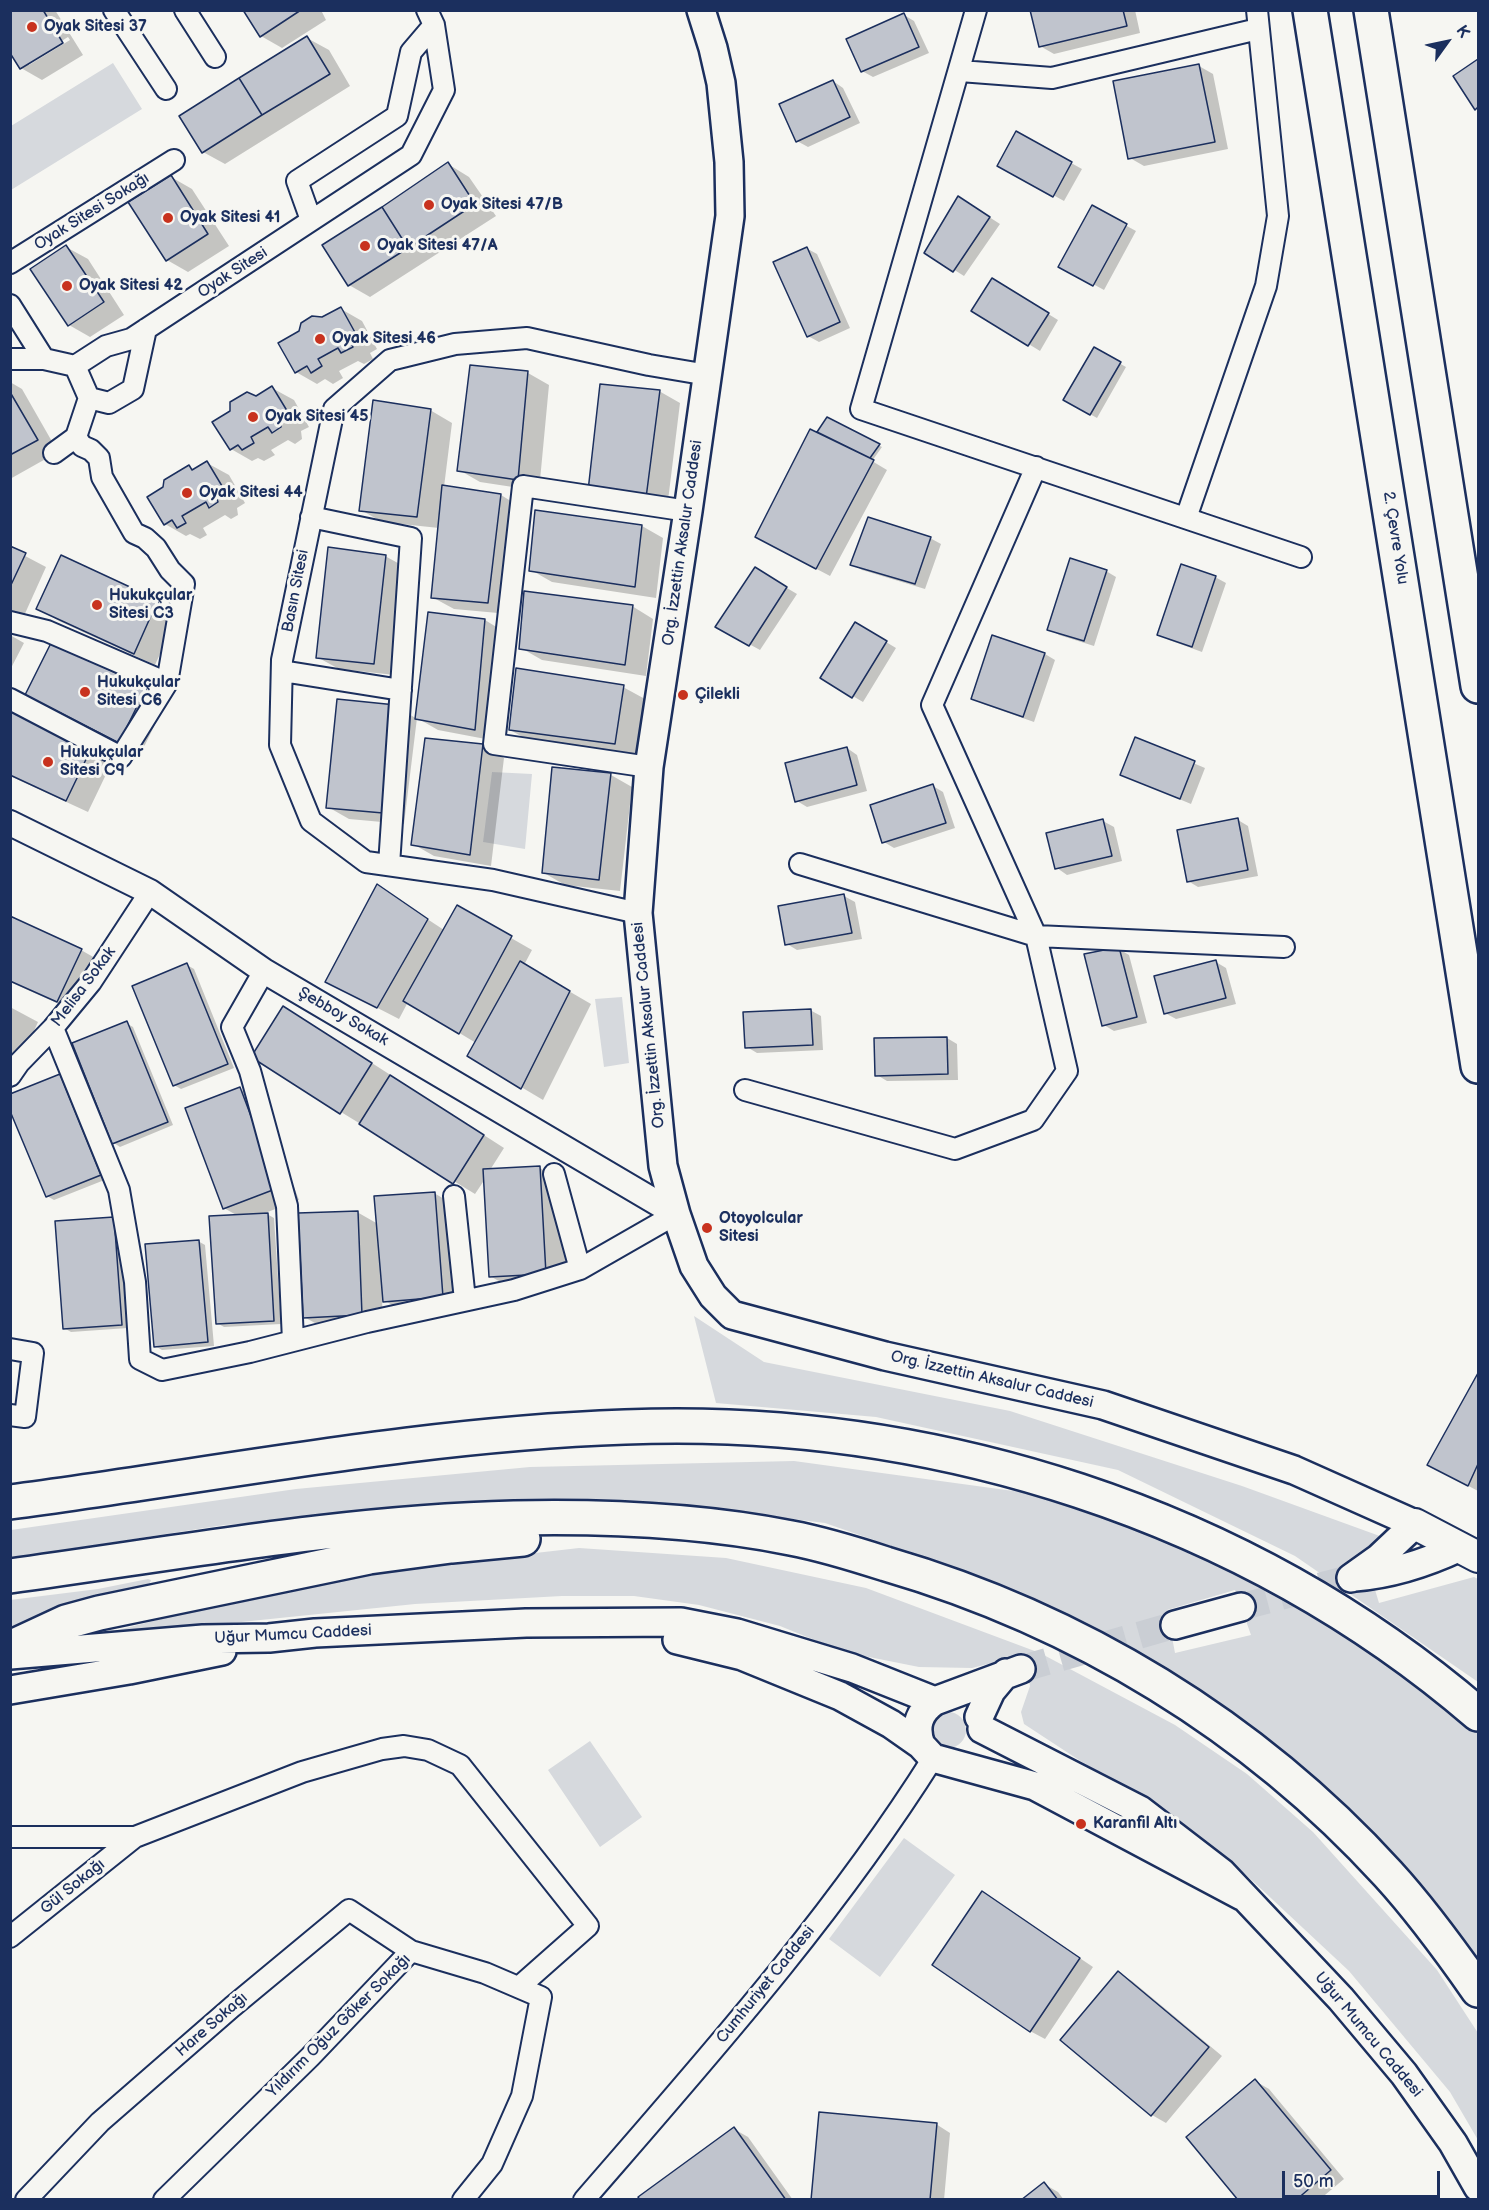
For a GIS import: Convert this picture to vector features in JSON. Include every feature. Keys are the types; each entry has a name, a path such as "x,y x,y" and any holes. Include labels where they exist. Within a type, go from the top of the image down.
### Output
{"highway":[{"name":"2. Çevre Yolu","path":"1310,10 1479,1066"},
{"path":"1371,10 1479,686"},
{"path":"10,1502 482,1436 627,1426 806,1431 971,1460 1022,1473 1089,1493 1206,1540 1285,1579 1366,1628 1436,1677 1479,1714"},
{"path":"10,1576 327,1532 422,1523 513,1518 637,1519 696,1524 794,1538 927,1576 1015,1609 1118,1660 1225,1727 1331,1817 1388,1873 1436,1930 1479,1990"},
{"path":"10,1648 66,1622 99,1612 369,1557 511,1540 665,1531 696,1524"}],"main road":[{"name":"Org. İzzettin Aksalur Caddesi","path":"701,10 721,83 729,162 730,216 649,767 638,913 663,1166 694,1266 713,1296 732,1315 885,1356 1102,1405 1294,1470 1415,1524"},
{"path":"1415,1524 1469,1552 1382,1575 1351,1578 1379,1558 1415,1524"},
{"path":"1175,1626 1241,1607"},
{"path":"576,1623 681,1622 737,1633 852,1668 940,1700 955,1698 973,1708 981,1723"},
{"path":"576,1623 698,1644 742,1656 840,1696 891,1724 935,1755 1035,1786 1242,1896"},
{"name":"Uğur Mumcu Caddesi","path":"10,1655 203,1639 269,1638 315,1632 576,1623"},
{"path":"10,1690 203,1657 269,1638"},
{"path":"1014,1671 991,1691 981,1723 977,1747 971,1755 962,1760 935,1755 917,1736 918,1725 927,1707 940,1700 1014,1671"},
{"name":"Uğur Mumcu Caddesi","path":"981,1723 1140,1810 1222,1873 1341,1999 1404,2074 1453,2143 1479,2187"}],"street":[{"path":"114,10 166,89"},
{"path":"185,10 215,57"},
{"path":"976,10 861,409 1301,557"},
{"path":"311,220 297,181 397,116 411,52 431,18"},
{"name":"Oyak Sitesi","path":"75,366 106,346 131,339 411,155 444,90 431,18"},
{"path":"960,71 1052,78 1257,20 1278,216 1266,286 1186,518"},
{"name":"Oyak Sitesi Sokağı","path":"10,263 174,160"},
{"path":"10,305 44,359"},
{"path":"89,398 109,403 133,388 146,329"},
{"name":"Basın Sitesi","path":"638,913 493,880 366,862 311,821 280,745 282,660 334,409 390,360 455,344 527,338 650,365 708,375"},
{"path":"10,359 44,359 75,366 89,398 76,437 54,453"},
{"path":"10,699 121,757 167,682 184,584 170,570 156,548 145,538 134,533 102,477 99,458 91,450 82,446 76,437"},
{"path":"745,1090 955,1149 1033,1120 1067,1071 1036,936 932,705 1036,467"},
{"path":"649,767 494,744 523,486 688,511"},
{"path":"311,517 411,538 389,865"},
{"path":"10,622 47,631 167,682"},
{"path":"282,671 401,690"},
{"name":"Şebboy Sokak","path":"13,829 150,892 264,971 676,1214"},
{"path":"800,864 1036,936 1284,947"},
{"name":"Melisa Sokak","path":"10,1076 91,982 150,892"},
{"path":"264,971 232,1027 250,1071 286,1206 293,1341"},
{"path":"53,1028 119,1190 135,1282 140,1359 162,1370 514,1290 580,1269 676,1214"},
{"path":"554,1174 580,1269"},
{"path":"454,1196 465,1300"},
{"path":"10,1350 33,1353 25,1417 10,1415"},
{"path":"10,1837 135,1837 302,1772 382,1749 404,1746 428,1750 460,1765 588,1926 519,1987"},
{"name":"Cumhuriyet Caddesi","path":"584,2199 778,1972 885,1831 935,1755"},
{"name":"Gül Sokağı","path":"10,1937 135,1837"},
{"name":"Hare Sokağı","path":"26,2199 99,2122 232,2007 350,1910 411,1951"},
{"name":"Yıldırım Oğuz Göker Sokağı","path":"164,2199 310,2057 411,1951 485,1973 541,1997 522,2096 492,2164 463,2199"}],"shaded area":[{"path":"113,63 142,109 11,190 11,126"},
{"path":"492,772 532,774 525,849 483,842"},
{"path":"622,997 629,1063 604,1067 595,999"},
{"path":"694,1316 764,1362 1010,1411 1242,1486 1388,1539 1367,1563 1379,1603 1474,1577 1478,1579 1478,1682 1295,1556 1118,1470 876,1417 716,1403"},
{"path":"794,1461 1028,1493 1122,1523 1217,1564 1310,1612 1401,1673 1478,1734 1478,1961 1448,1919 1344,1806 1278,1748 1212,1700 1031,1602 917,1555 825,1523 711,1509 475,1509 224,1525 11,1558 11,1530 296,1489 530,1467","holes":["1235,1590 1251,1635 1175,1653 1167,1610"]},
{"path":"579,1548 726,1558 866,1588 1040,1653 1175,1725 1247,1774 1313,1832 1437,1970 1478,2033 1478,2140 1450,2092 1349,1971 1227,1857 1024,1724 1021,1712 1030,1686 1023,1655 972,1668 919,1667 844,1652 780,1626 699,1605 634,1596 562,1596 415,1604 87,1638 290,1586 370,1572"},
{"path":"151,1580 150,1583 62,1607 11,1628 10,1600 98,1589"},
{"path":"948,1712 961,1717 966,1730 961,1743 948,1748 935,1743 930,1730 935,1717"},
{"path":"590,1741 642,1817 600,1847 548,1770"},
{"path":"904,1838 955,1875 880,1977 829,1939"}],"building":[{"name":"Oyak Sitesi 37","path":"10,10 43,10 63,43 20,69 10,53"},
{"path":"243,10 301,10 260,37"},
{"path":"1030,10 1123,10 1127,26 1039,47"},
{"path":"904,13 919,47 861,72 846,39"},
{"path":"307,36 330,74 262,115 239,78"},
{"path":"1478,59 1478,107 1475,110 1453,76"},
{"path":"1199,64 1215,142 1128,159 1113,81"},
{"path":"239,78 262,115 202,153 179,116"},
{"path":"833,80 850,117 796,142 779,104"},
{"path":"1016,131 1072,162 1053,197 997,166"},
{"name":"Oyak Sitesi 47/B","path":"448,162 475,204 408,248 382,207"},
{"name":"Oyak Sitesi 41","path":"171,175 208,234 166,261 128,202"},
{"path":"958,196 990,217 953,272 924,253"},
{"path":"1092,205 1127,224 1093,286 1058,267"},
{"name":"Oyak Sitesi 47/A","path":"382,207 408,248 348,286 322,245"},
{"name":"Oyak Sitesi 42","path":"66,245 104,302 68,326 30,269"},
{"path":"807,247 840,322 807,337 773,262"},
{"path":"992,278 1049,313 1028,346 971,311"},
{"name":"Oyak Sitesi 46","path":"341,307 357,336 350,341 353,347 341,353 338,348 318,359 322,366 311,373 307,366 295,373 278,343 299,331 301,323 312,316 322,317"},
{"path":"1094,347 1121,362 1090,415 1063,400"},
{"path":"470,365 528,371 518,480 457,471"},
{"path":"600,384 660,390 646,498 588,491"},
{"name":"Oyak Sitesi 45","path":"272,386 289,414 280,419 281,427 272,433 268,427 251,437 254,443 242,450 238,445 230,450 212,422 230,411 230,402 247,392 256,396"},
{"path":"10,392 38,440 10,455"},
{"path":"373,400 431,409 417,517 359,511"},
{"path":"827,417 880,444 870,458 817,432"},
{"path":"810,429 874,460 816,569 755,537"},
{"name":"Oyak Sitesi 44","path":"207,461 225,491 216,496 218,502 209,508 206,502 182,516 186,523 177,528 172,520 164,525 147,497 163,487 164,480 189,465 192,470"},
{"path":"442,485 501,494 488,603 431,598"},
{"path":"535,510 642,525 635,587 529,571"},
{"path":"868,517 931,537 915,584 850,565"},
{"path":"10,546 26,553 10,587"},
{"path":"328,547 386,555 374,664 316,658"},
{"name":"Hukukçular Sitesi C3","path":"61,555 158,600 134,654 36,609"},
{"path":"1070,558 1107,570 1084,641 1047,630"},
{"path":"1181,564 1216,576 1192,647 1157,635"},
{"path":"755,567 787,587 749,646 715,627"},
{"path":"524,591 633,605 625,665 519,649"},
{"path":"428,612 485,619 475,730 415,719"},
{"path":"855,622 887,641 852,698 820,678"},
{"path":"992,635 1045,653 1023,717 971,699"},
{"name":"Hukukçular Sitesi C6","path":"52,641 146,688 119,743 25,695"},
{"path":"516,668 624,685 615,744 509,730"},
{"path":"337,699 396,705 383,813 326,808"},
{"name":"Hukukçular Sitesi C9","path":"10,711 91,749 66,801 10,775"},
{"path":"1135,737 1195,761 1180,799 1120,775"},
{"path":"425,738 483,744 470,855 411,845"},
{"path":"847,747 857,785 795,802 785,763"},
{"path":"552,767 611,773 599,880 542,873"},
{"path":"933,784 946,823 882,843 870,805"},
{"path":"1238,818 1248,870 1187,882 1177,830"},
{"path":"1103,819 1112,856 1055,869 1046,833"},
{"path":"377,884 428,919 377,1008 325,982"},
{"path":"844,894 852,933 785,945 778,906"},
{"path":"457,905 512,936 459,1034 403,1001"},
{"path":"10,916 82,949 57,1002 10,981"},
{"path":"1119,947 1137,1017 1102,1026 1084,954"},
{"path":"1216,960 1226,998 1164,1014 1154,976"},
{"path":"520,961 570,991 521,1089 467,1056"},
{"path":"187,963 228,1064 173,1086 132,986"},
{"path":"283,1006 372,1063 340,1114 251,1057"},
{"path":"811,1009 813,1045 745,1048 743,1012"},
{"path":"127,1021 168,1122 112,1144 72,1043"},
{"path":"947,1037 948,1074 875,1076 874,1038"},
{"path":"60,1074 101,1175 46,1197 10,1111 10,1094"},
{"path":"390,1075 484,1135 453,1184 359,1124"},
{"path":"240,1087 278,1188 223,1209 185,1108"},
{"path":"540,1166 546,1274 489,1277 483,1169"},
{"path":"435,1192 443,1297 383,1302 374,1196"},
{"path":"358,1211 362,1315 303,1318 298,1213"},
{"path":"268,1213 274,1321 216,1324 209,1216"},
{"path":"114,1217 122,1325 63,1329 55,1221"},
{"path":"199,1240 208,1342 154,1347 145,1244"},
{"path":"1478,1373 1478,1464 1468,1486 1427,1465"},
{"path":"982,1891 1080,1958 1030,2032 932,1965"},
{"path":"1118,1971 1209,2047 1151,2116 1060,2040"},
{"path":"1255,2079 1331,2170 1296,2200 1238,2200 1186,2137"},
{"path":"819,2112 937,2123 930,2200 811,2200"},
{"path":"734,2127 786,2200 640,2200 638,2197"},
{"path":"1044,2182 1058,2200 1021,2200"}],"tunnel":[{"path":"1241,1607 1351,1578"},
{"path":"1021,1669 1175,1625"}],"place":[{"name":"Oyak Sitesi 37","path":"32,27"},
{"name":"Oyak Sitesi 47/B","path":"429,205"},
{"name":"Oyak Sitesi 41","path":"168,218"},
{"name":"Oyak Sitesi 47/A","path":"365,246"},
{"name":"Oyak Sitesi 42","path":"67,286"},
{"name":"Oyak Sitesi 46","path":"320,339"},
{"name":"Oyak Sitesi 45","path":"253,417"},
{"name":"Oyak Sitesi 44","path":"187,493"},
{"name":"Hukukçular Sitesi C3","path":"97,605"},
{"name":"Hukukçular Sitesi C6","path":"85,692"},
{"name":"Çilekli","path":"683,695"},
{"name":"Hukukçular Sitesi C9","path":"48,762"},
{"name":"Otoyolcular Sitesi","path":"707,1228"},
{"name":"Karanfil Altı","path":"1081,1824"}]}
